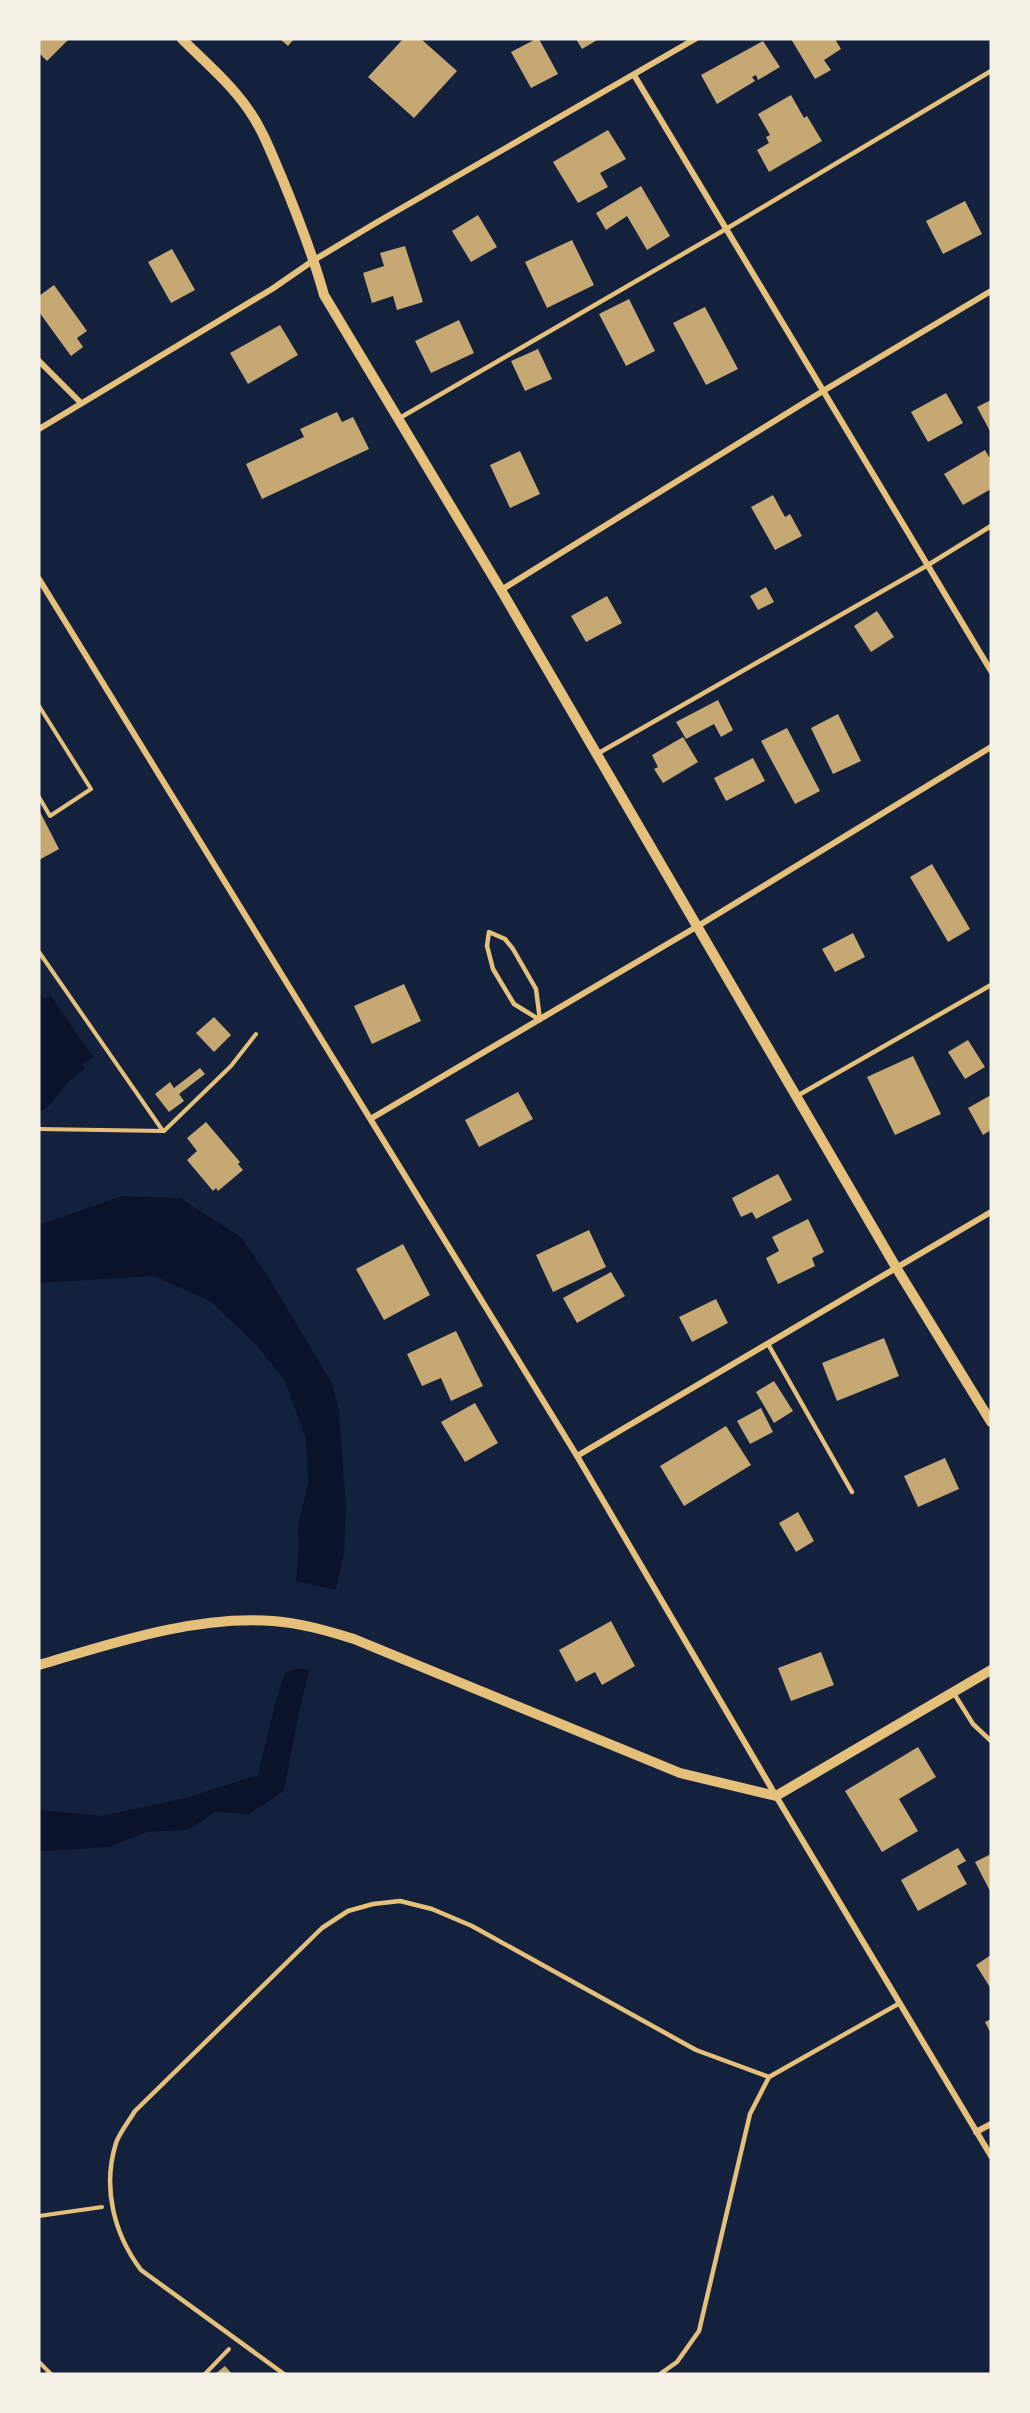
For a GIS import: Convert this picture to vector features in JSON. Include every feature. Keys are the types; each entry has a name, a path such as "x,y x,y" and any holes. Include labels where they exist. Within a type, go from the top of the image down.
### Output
{"street":[{"path":"182,39 224,80 248,108 258,124 314,260 324,295 699,926 897,1269 991,1422"},
{"path":"39,429 272,289 314,260 695,39"},
{"path":"634,75 991,671"},
{"path":"501,590 823,391 991,291"},
{"path":"39,361 81,403"},
{"path":"39,579 372,1118 577,1456 991,2156"},
{"path":"372,1118 699,926 991,747"},
{"path":"577,1456 991,1212"},
{"path":"39,1665 141,1635 238,1620 275,1621 354,1639 680,1773 776,1796 991,1670"},
{"path":"976,2133 991,2124"}],"lane":[{"path":"398,419 726,229 991,71"},
{"path":"597,754 928,565 991,526"},
{"path":"489,932 505,939 513,949 536,989 540,1020 514,1004 494,969 487,946 489,932"},
{"path":"797,1096 991,985"},
{"path":"768,1344 852,1492"},
{"path":"954,1692 973,1724 991,1742"},
{"path":"284,2374 141,2270 128,2253 117,2229 110,2182 117,2141 135,2111 322,1928 348,1911 373,1904 400,1901 432,1909 472,1926 696,2050 770,2077"},
{"path":"660,2374 677,2362 699,2331 750,2114 770,2077 900,2003"}],"path":[{"path":"39,706 91,789 51,816 39,797"},
{"path":"39,952 164,1131"},
{"path":"39,1129 164,1131 231,1066 256,1034"},
{"path":"39,2216 112,2205"},
{"path":"205,2374 238,2340"},
{"path":"39,2362 51,2374"}],"water":[{"path":"39,993 44,999 51,996 93,1057 83,1064 85,1068 67,1083 51,1104 40,1112"},
{"path":"122,1196 180,1198 241,1237 269,1278 332,1383 339,1411 346,1508 344,1553 336,1590 296,1581 299,1549 298,1527 308,1483 306,1438 284,1379 256,1345 210,1301 154,1276 39,1283 39,1225"},
{"path":"298,1668 309,1670 284,1791 249,1814 215,1812 188,1830 147,1832 109,1847 45,1851 39,1849 39,1810 102,1816 185,1798 258,1775 285,1673"}],"building":[{"path":"39,39 69,39 47,61 39,53"},
{"path":"280,39 294,39 288,46"},
{"path":"403,39 421,39 457,71 414,118 368,77"},
{"path":"539,39 558,74 531,88 511,52"},
{"path":"576,39 599,39 582,49"},
{"path":"791,39 835,39 841,49 824,60 831,70 815,79"},
{"path":"763,41 780,67 758,80 756,75 752,77 755,81 717,104 701,75"},
{"path":"791,95 804,118 807,116 822,141 769,172 757,150 769,143 766,137 770,135 758,114"},
{"path":"608,130 626,159 600,173 608,187 578,203 553,162"},
{"path":"641,186 670,236 647,250 627,216 606,230 596,213"},
{"path":"965,201 982,234 943,254 926,221"},
{"path":"478,215 497,247 471,262 452,231"},
{"path":"572,240 594,285 547,308 525,262"},
{"path":"405,246 423,302 397,310 393,296 372,303 363,273 384,266 380,253"},
{"path":"172,249 195,290 171,303 148,262"},
{"path":"54,285 87,331 77,338 83,347 71,356 39,312 39,296"},
{"path":"629,299 655,351 626,366 599,314"},
{"path":"705,307 738,369 706,385 673,323"},
{"path":"459,320 474,353 431,373 415,341"},
{"path":"280,325 298,355 248,384 230,353"},
{"path":"538,349 552,379 525,391 511,361"},
{"path":"946,393 963,423 928,442 911,412"},
{"path":"991,400 991,433 977,407"},
{"path":"337,412 342,422 353,417 369,449 262,499 246,464 304,437 300,429"},
{"path":"985,450 991,460 991,489 963,505 944,474"},
{"path":"520,451 540,494 510,508 490,465"},
{"path":"773,495 785,517 790,514 802,536 775,550 751,507"},
{"path":"766,587 774,602 758,610 750,596"},
{"path":"607,596 622,623 586,642 571,616"},
{"path":"877,611 894,637 871,652 854,626"},
{"path":"718,700 733,730 721,737 714,724 686,739 676,722"},
{"path":"838,714 861,761 833,774 811,728"},
{"path":"787,728 820,791 795,804 761,741"},
{"path":"683,737 698,762 663,783 654,769 658,767 652,755"},
{"path":"753,758 765,781 726,801 714,778"},
{"path":"39,810 59,849 39,860"},
{"path":"932,864 970,929 948,942 910,877"},
{"path":"853,933 865,957 835,972 822,949"},
{"path":"404,984 421,1021 372,1044 354,1006"},
{"path":"214,1017 231,1035 214,1052 196,1033"},
{"path":"968,1040 985,1067 965,1079 948,1052"},
{"path":"913,1056 941,1114 895,1135 867,1077"},
{"path":"200,1068 205,1074 179,1094 184,1101 169,1112 155,1094 170,1082 174,1088"},
{"path":"518,1092 533,1119 479,1147 465,1120"},
{"path":"991,1095 991,1130 983,1135 968,1108"},
{"path":"206,1122 240,1162 238,1164 243,1170 218,1191 216,1188 213,1191 187,1160 197,1151 187,1138"},
{"path":"778,1174 792,1200 756,1219 752,1212 741,1217 732,1198"},
{"path":"808,1219 824,1252 812,1258 815,1266 778,1284 766,1258 779,1251 772,1237"},
{"path":"589,1230 606,1267 553,1292 536,1255"},
{"path":"403,1244 430,1295 384,1320 356,1269"},
{"path":"611,1272 625,1296 577,1323 563,1298"},
{"path":"716,1299 728,1323 692,1342 679,1317"},
{"path":"456,1331 483,1386 451,1401 441,1378 422,1386 407,1354"},
{"path":"884,1338 899,1376 837,1401 822,1363"},
{"path":"774,1381 793,1411 774,1423 756,1392"},
{"path":"475,1403 498,1443 465,1462 441,1422"},
{"path":"761,1408 773,1432 750,1444 737,1421"},
{"path":"726,1426 751,1465 684,1506 660,1466"},
{"path":"945,1458 959,1489 918,1507 904,1476"},
{"path":"798,1512 814,1541 796,1552 779,1523"},
{"path":"611,1621 635,1666 602,1685 595,1672 576,1682 559,1650"},
{"path":"821,1652 834,1685 791,1701 778,1668"},
{"path":"918,1747 936,1777 899,1799 918,1831 882,1852 845,1791"},
{"path":"958,1848 966,1861 957,1866 967,1884 918,1911 901,1880"},
{"path":"991,1854 991,1893 975,1862"},
{"path":"991,1955 991,1989 976,1965"},
{"path":"991,2019 991,2034 985,2022"},
{"path":"225,2366 232,2374 215,2374"}]}
